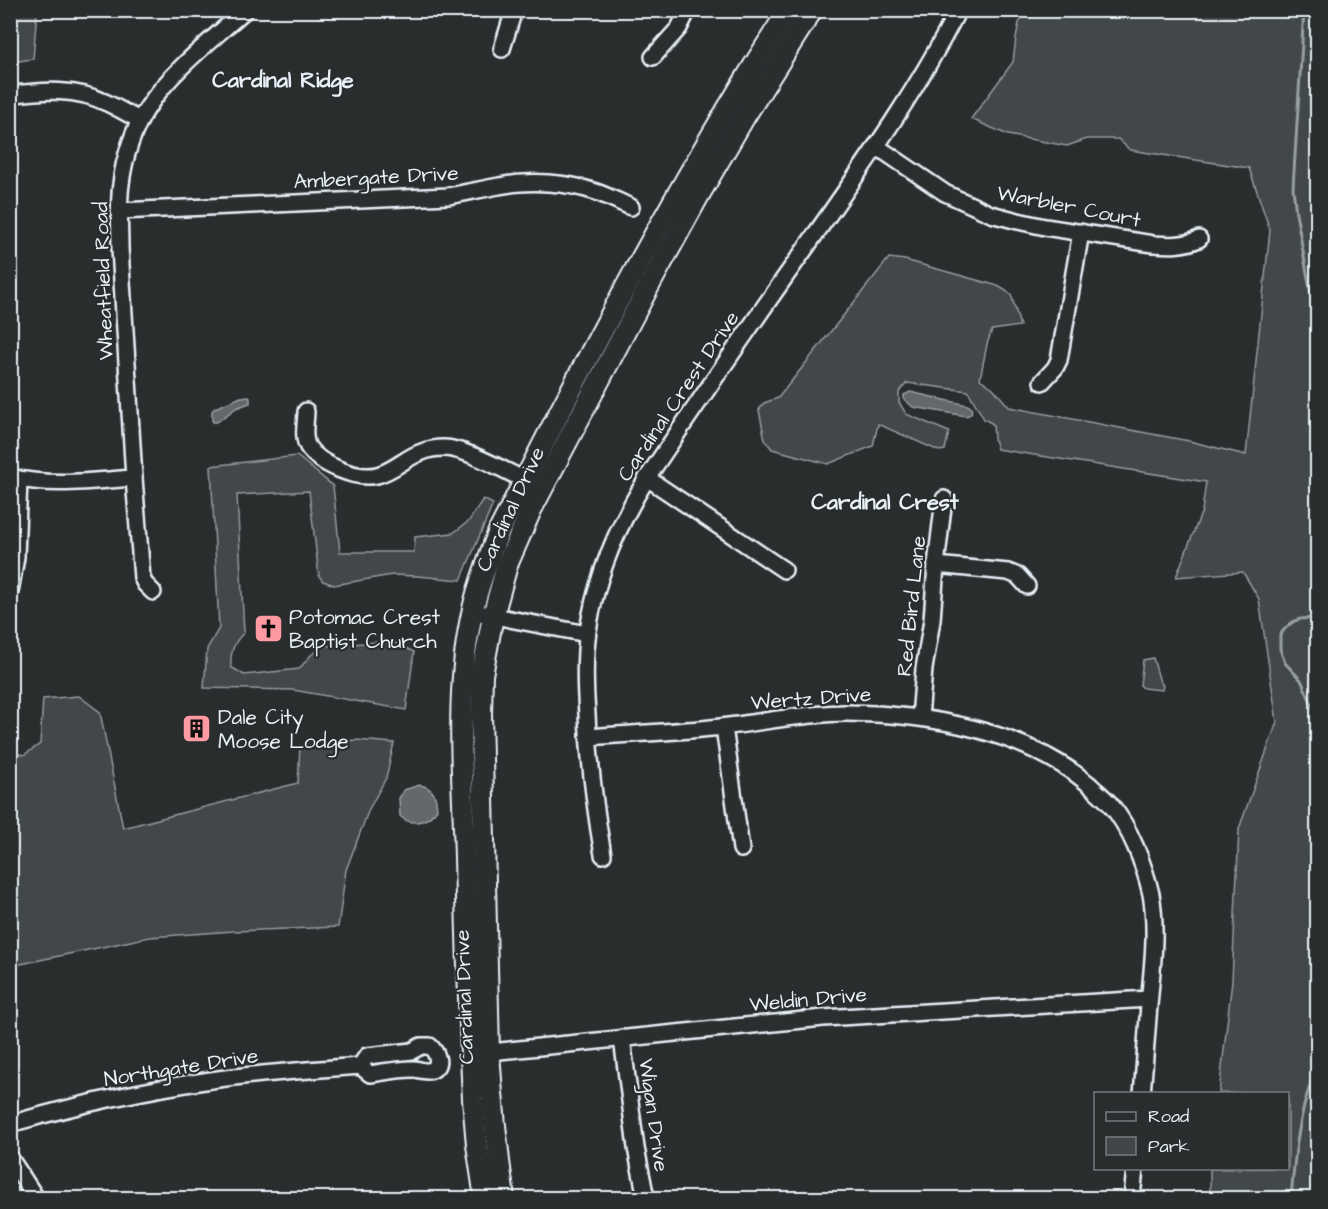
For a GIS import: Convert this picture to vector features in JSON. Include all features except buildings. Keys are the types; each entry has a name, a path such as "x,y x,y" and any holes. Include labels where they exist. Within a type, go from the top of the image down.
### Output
{"main road":[{"name":"Cardinal Drive","path":"504,1198 480,1053 462,713 472,612 499,531 634,272 729,106 789,10"},
{"name":"Cardinal Drive","path":"485,1198 473,1100 486,993 481,714 484,664 493,616 507,566 531,510 650,284 745,116 812,10"}],"street":[{"name":"Wheatfield Road","path":"153,592 142,578 134,478 119,211 121,182 132,139 148,106 182,68 245,10"},
{"path":"502,49 514,10"},
{"path":"653,57 679,28 688,10"},
{"name":"Cardinal Crest Drive","path":"603,855 595,807 588,737 585,668 587,634 605,562 621,525 647,478 925,73 958,10"},
{"path":"10,95 52,91 71,92 106,102 140,120"},
{"name":"Warbler Court","path":"876,146 945,193 970,206 1018,222 1153,244 1175,245 1199,239"},
{"name":"Ambergate Drive","path":"119,211 448,196 499,186 543,183 595,192 631,207"},
{"path":"1042,382 1059,360 1081,232"},
{"path":"306,411 305,438 308,447 316,456 332,466 363,477 377,476 390,471 422,451 448,448 466,453 525,480"},
{"path":"10,592 16,557 15,478 55,483 134,478"},
{"path":"647,478 784,570"},
{"name":"Red Bird Lane","path":"920,718 944,499"},
{"path":"936,565 1008,572 1018,576 1028,586"},
{"path":"472,612 587,634"},
{"name":"Wertz Drive","path":"588,737 724,727 817,715 876,714 920,718 991,733 1039,752 1066,767 1110,803 1128,831 1136,849 1150,894 1155,937 1142,1092"},
{"path":"724,727 741,849"},
{"name":"Weldin Drive","path":"480,1053 823,1018 1149,999"},
{"name":"Wigan Drive","path":"622,1038 636,1148 646,1198"},
{"name":"Northgate Drive","path":"10,1125 99,1101 210,1080 360,1066"},
{"path":"10,1158 36,1198"},
{"path":"1131,1198 1135,1170"}],"green space":[{"path":"1026,10 1317,11 1317,1198 1210,1198 1210,1170 1289,1170 1289,1092 1219,1092 1232,981 1239,829 1277,722 1259,599 1243,572 1176,577 1202,511 1206,482 997,449 993,424 984,419 968,391 907,383 899,392 899,402 906,414 949,432 945,450 939,451 878,424 873,446 828,464 772,449 765,440 759,410 764,403 778,398 889,258 905,260 998,286 1011,294 1020,326 992,330 980,379 993,388 1009,407 1189,441 1246,455 1270,230 1249,168 1130,150 1118,139 1087,139 1067,146 1008,135 971,119 1013,62 1019,23"},
{"path":"10,11 37,11 33,59 11,62"},
{"path":"297,456 333,486 340,552 414,552 415,537 453,533 469,521 483,499 493,504 461,580 392,575 334,585 323,581 319,576 309,491 237,495 244,633 233,648 231,667 244,675 299,669 311,655 324,646 391,641 414,652 406,710 293,690 204,688 207,649 219,628 211,466"},
{"path":"1153,658 1163,685 1162,690 1143,688 1140,685 1143,660"},
{"path":"79,696 100,712 123,828 298,783 300,746 356,740 394,743 386,778 369,809 346,870 338,927 150,937 11,966 11,752 24,755 40,744 43,699"}],"shaded area":[{"path":"910,392 970,406 972,413 966,416 913,407 904,399 904,395"},
{"path":"248,396 250,403 236,408 217,422 213,422 212,411 215,408"},
{"path":"420,785 433,793 437,809 425,820 409,821 400,816 399,798 404,790"}],"waterway":[{"path":"1304,10 1293,188 1318,324"},
{"path":"1318,620 1296,620 1280,635 1280,649 1285,663 1301,680 1318,718"},
{"path":"1318,820 1313,849 1318,897"},
{"path":"1291,1198 1301,1121 1310,1085 1318,1069"}],"place":[{"name":"Potomac Crest Baptist Church","path":"268,629"},
{"name":"Dale City Moose Lodge","path":"197,729"}],"district":[{"name":"Cardinal Ridge","path":"283,79"},
{"name":"Cardinal Crest","path":"885,501"}]}
